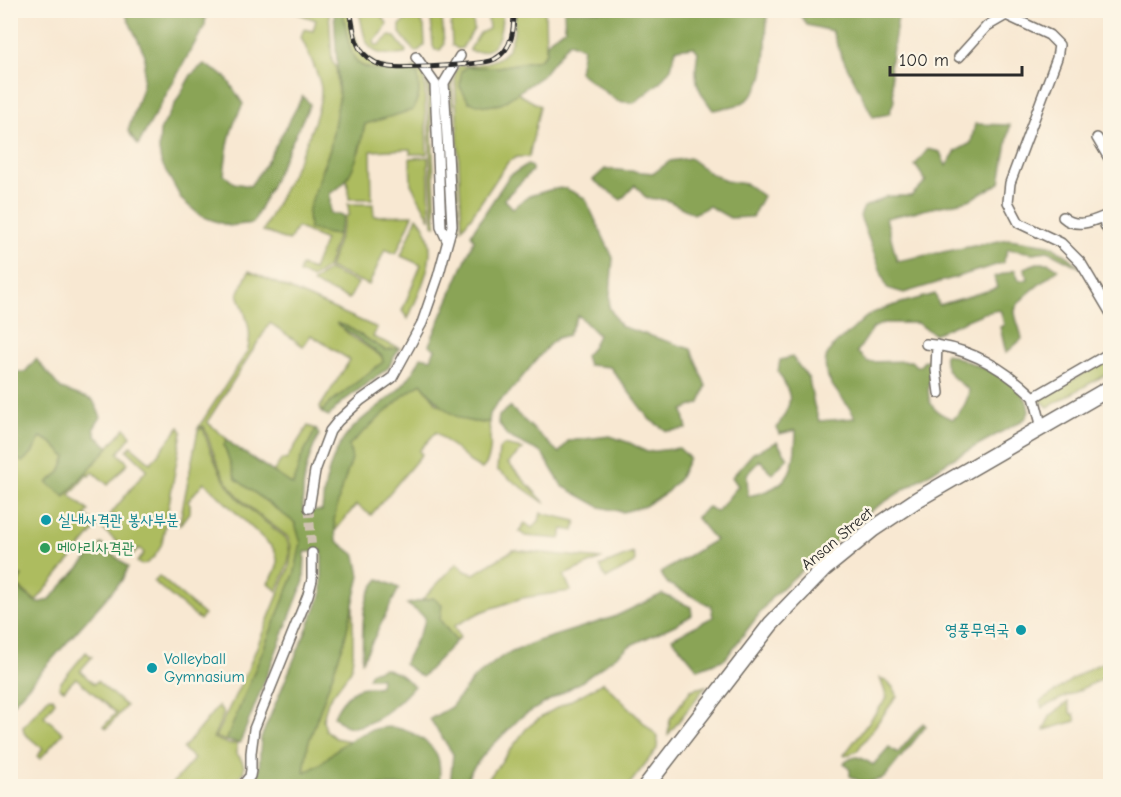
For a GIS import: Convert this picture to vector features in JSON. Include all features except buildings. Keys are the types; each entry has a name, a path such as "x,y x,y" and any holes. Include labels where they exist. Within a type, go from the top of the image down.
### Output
{"main road":[{"name":"Ansan Street","path":"646,786 771,624 824,569 873,530 918,499 1110,388"}],"street":[{"path":"959,57 987,26 1006,15 1049,35 1059,45 1057,58 1010,183 1008,202 1019,223 1061,243 1082,263 1110,312"},
{"path":"439,84 460,56"},
{"path":"309,508 315,471 330,431 361,400 392,378 422,323 444,258 452,226 439,84 416,57"},
{"path":"1097,138 1110,160"},
{"path":"1063,217 1069,223 1083,224 1107,215"},
{"path":"1107,215 1105,225 1110,234"},
{"path":"926,344 967,352 1006,373 1034,397 1042,428"},
{"path":"936,345 939,393"},
{"path":"1034,397 1110,353"},
{"path":"242,786 250,776 254,729 308,596 312,580 312,553"}],"green space":[{"path":"124,11 206,11 205,25 138,145 128,131 143,85 145,55"},
{"path":"298,11 329,11 332,61 336,67 339,99 330,149 321,171 328,234 338,234 327,268 312,278 299,273 301,266 313,270 325,240 297,227 289,241 263,231 298,160 320,103 321,89 318,77 301,37 304,29 313,31 316,20 297,13"},
{"path":"334,11 343,11 349,45 358,63 366,68 377,70 413,70 413,73 418,73 419,94 413,110 365,124 355,163 350,173 338,188 330,193 330,213 344,216 338,234 328,234 309,229 308,211 330,149 339,99"},
{"path":"343,11 349,11 355,39 365,56 373,63 392,71 366,67 352,55"},
{"path":"359,11 377,11 387,23 384,31 374,41 375,45 379,45 389,36 395,37 406,51 405,54 382,54 370,47"},
{"path":"425,11 447,11 442,17 444,45 440,50 435,50 433,46 431,18"},
{"path":"458,11 473,21 474,29 462,48 458,49 452,45 451,25"},
{"path":"494,11 502,11 500,34 497,41 487,50 470,51 480,33 489,29 488,19"},
{"path":"515,11 545,11 546,53 539,60 498,67 468,67 486,106 501,104 517,93 540,106 529,157 517,157 508,162 462,228 455,73 459,66 486,63 503,55 513,38"},
{"path":"564,11 768,11 765,61 759,86 752,96 742,103 713,110 697,83 698,52 694,47 676,49 671,68 659,83 634,103 617,101 579,72 583,48 569,42 542,76 501,104 486,106 469,102 460,87 461,71 468,67 498,67 539,60 546,53 547,43 551,38 565,29"},
{"path":"792,11 899,11 890,66 894,101 889,114 873,117 841,55 832,31 807,25 799,13"},
{"path":"414,13 424,26 425,45 418,51 414,51 400,33 400,25"},
{"path":"204,64 226,77 243,104 232,131 225,165 224,175 234,183 250,186 265,165 303,96 310,104 253,223 229,226 201,216 182,200 161,162 160,131 191,75"},
{"path":"413,68 419,68 424,73 427,154 410,154 410,149 371,151 372,199 349,199 347,178 360,149 365,124 413,110 419,94 418,73 413,73"},
{"path":"427,77 430,82 435,226 433,225"},
{"path":"452,77 459,229 456,226 450,80"},
{"path":"975,124 1010,125 1000,183 969,200 886,218 897,261 1009,239 1050,245 1081,268 1048,251 1033,253 1008,249 1003,263 904,293 887,288 860,216 864,207 888,196 911,196 926,181 915,165 928,149 940,152 946,166 956,151 971,143"},
{"path":"428,157 430,219 411,184 410,158"},
{"path":"690,158 710,173 726,181 746,184 763,196 752,217 730,218 709,206 694,214 667,200 646,198 635,185 621,200 593,180 605,169 654,173 670,161"},
{"path":"528,164 532,171 504,199 513,208 529,196 565,188 585,198 613,258 609,307 620,326 691,349 706,386 700,403 683,410 687,429 667,431 650,420 610,367 588,365 585,356 598,335 578,315 568,335 557,338 548,346 509,393 498,402 490,414 489,422 468,421 450,413 421,383 402,397 349,445 352,459 340,493 334,520 336,540 356,556 360,576 344,642 308,744 304,772 315,767 351,739 371,730 391,727 411,733 433,749 440,765 439,786 253,786 259,770 261,738 322,593 322,551 305,552 304,581 240,743 226,741 295,572 301,543 295,523 236,479 224,445 227,439 293,485 301,458 316,429 319,435 306,472 303,511 322,511 325,487 336,452 358,423 401,387 421,357 431,359 435,349 429,345 474,240 471,234 509,176"},
{"path":"348,204 373,204 374,216 413,215 396,254 385,249 369,285 329,268 346,216 349,215"},
{"path":"417,217 425,229 430,254 424,281 408,319 402,311 421,265 401,256"},
{"path":"1037,263 1049,263 1058,269 1016,306 1015,314 1022,339 1006,353 1000,327 1004,325 999,310 984,313 934,334 917,323 883,323 873,328 857,352 868,362 911,361 916,366 920,366 925,360 931,361 928,390 931,404 942,415 953,419 964,406 969,390 948,370 945,353 977,365 1000,376 1019,390 1028,405 1029,412 1025,419 949,461 867,513 772,597 725,659 698,669 672,638 713,617 711,606 668,584 660,573 715,540 696,517 708,507 717,512 738,486 732,477 753,453 777,442 788,458 772,474 760,460 747,474 748,496 774,488 788,475 794,456 796,430 779,434 777,428 790,400 787,388 778,372 780,360 792,357 809,379 819,421 855,418 831,384 825,364 832,347 864,319 888,307 935,294 939,305 997,288 994,277 1015,270 1019,281 1028,279 1024,268"},
{"path":"328,270 358,283 349,299 314,284 313,282"},
{"path":"249,271 377,328 373,337 399,348 385,350 346,326 337,324 382,357 383,362 326,406 322,413 320,407 350,360 311,335 303,346 270,323 207,422 227,439 224,445 236,479 295,523 301,543 295,572 226,741 215,737 248,669 289,568 291,552 288,537 240,498 228,483 214,456 204,426 198,428 247,352 249,330 238,294"},
{"path":"336,323 346,326 385,350 399,348 388,368 341,403 329,416 322,413 326,406 383,362 382,356"},
{"path":"1110,358 1110,372 1048,407 1040,400 1042,397"},
{"path":"36,359 61,389 93,400 101,417 94,428 96,436 109,447 65,496 47,483 60,472 66,457 52,443 41,437 32,453 22,462 11,454 11,372 25,372"},
{"path":"421,383 437,404 482,423 489,422 490,447 486,465 482,469 470,462 436,432 419,451 422,454 371,515 356,505 335,531 334,520 349,445"},
{"path":"510,407 559,453 568,441 610,436 647,452 679,448 689,458 679,479 667,492 645,506 623,512 600,507 562,486 542,453 507,436 498,422 499,416"},
{"path":"308,426 316,429 301,458 293,486 273,472 282,459 286,460"},
{"path":"179,427 182,432 162,543 154,557 142,565 137,562 144,553 139,548 132,555 100,527 147,469 127,450 131,446 151,463"},
{"name":"메아리사격관","path":"125,428 131,436 118,453 128,463 108,485 93,472 87,475 70,495 89,511 85,515 98,526 36,601 17,585 22,576 11,570 10,450 32,453 41,436 52,443 66,457 60,472 48,482 65,497"},
{"path":"203,428 216,464 233,492 254,513 286,538 289,558 277,591 268,583 277,566 273,548 204,482 188,501 190,511 179,526 198,430"},
{"path":"504,445 523,449 508,463 546,504 497,470 499,449"},
{"path":"541,513 576,521 574,531 563,529 560,539 525,536 519,531 525,523 532,528 539,521"},
{"path":"101,544 128,567 122,580 11,706 11,572 21,577 16,586 37,603 49,600"},
{"path":"513,550 601,559 564,575 571,591 522,598 481,612 454,626 460,637 456,641 440,620 433,598 421,601 457,563 465,571 474,574"},
{"path":"633,553 634,563 606,579 600,566"},
{"path":"159,576 204,615 200,620 154,582"},
{"path":"379,579 399,588 362,662 365,607 372,587"},
{"path":"662,594 691,607 692,615 631,645 584,680 521,717 485,753 463,786 450,786 453,754 430,719 451,707 474,678 503,656 535,642 614,617"},
{"path":"433,598 442,605 440,620 456,641 422,677 404,664 424,624 425,617 407,604"},
{"path":"353,603 351,670 328,701 323,720 326,730 335,738 350,741 323,764 304,773 308,744 344,642"},
{"path":"86,652 92,657 80,671 94,684 97,681 126,706 107,728 104,726 116,713 76,678 64,690 59,687"},
{"path":"1110,661 1110,675 1042,708 1040,702 1074,678"},
{"path":"384,668 399,674 414,686 395,705 371,722 348,727 340,722 334,716 342,702 355,690 380,686 381,678 368,678 371,672"},
{"path":"880,678 893,687 897,696 857,751 845,756 887,698"},
{"path":"603,682 658,737 657,749 628,786 483,786 526,729 544,715"},
{"path":"706,686 668,735 670,719 691,690"},
{"path":"49,697 55,702 44,716 63,733 40,759 37,756 43,749 24,733 23,727"},
{"path":"1068,702 1071,714 1074,714 1076,721 1044,730 1050,716"},
{"path":"218,706 224,713 213,738 228,744 237,744 237,754 244,768 242,775 231,786 175,786 172,784 194,759 183,749"},
{"path":"923,723 926,726 885,777 867,782 850,776 850,770 844,763 859,757 873,765 889,747 898,753"}],"tunnel":[{"path":"309,508 312,553"}],"railway":[{"path":"350,10 356,39 364,54 379,64 397,67 461,65 495,59 506,50 509,44 513,31 514,10"}],"place":[{"name":"실내사격관 봉사부분","path":"46,520"},
{"name":"메아리사격관","path":"45,548"},
{"name":"영풍무역국","path":"1021,630"},
{"name":"Volleyball Gymnasium","path":"152,668"}]}
